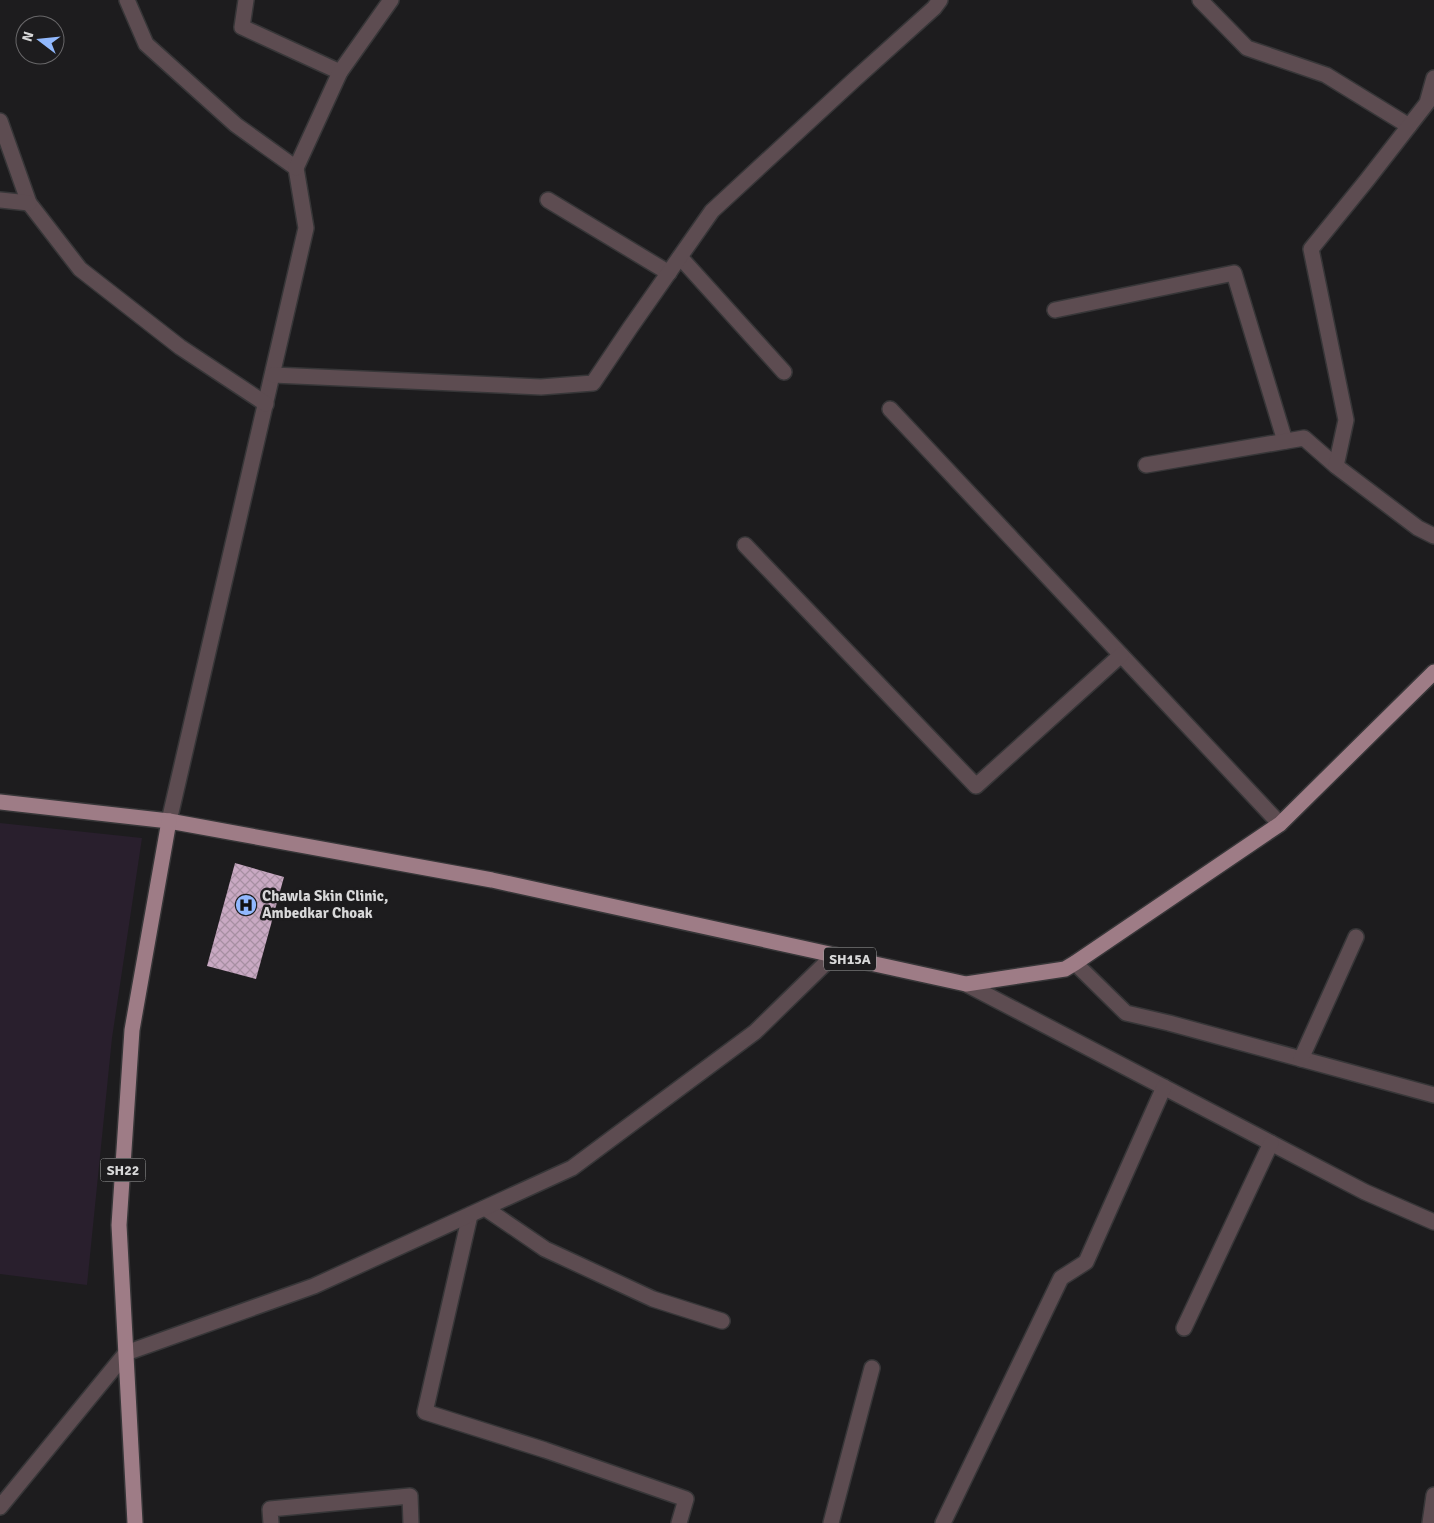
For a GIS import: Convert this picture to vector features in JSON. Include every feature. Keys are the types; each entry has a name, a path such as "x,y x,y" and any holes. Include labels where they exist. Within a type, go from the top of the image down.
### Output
{"main road":[{"name":"SH15A","path":"169,820 492,880 966,984 1065,970 1280,824 1434,672"},
{"path":"0,802 169,820"},
{"name":"SH22","path":"135,1523 119,1225 132,1030 169,820"}],"street":[{"path":"127,0 146,44 236,125 296,168"},
{"path":"246,0 242,26 340,72"},
{"path":"169,820 306,228 296,168 340,72 391,0"},
{"path":"273,375 541,387 593,383 712,212 934,8 940,0"},
{"path":"1200,0 1247,48 1326,75 1409,126"},
{"path":"1336,466 1346,420 1311,249 1368,180 1427,103 1434,78"},
{"path":"0,121 29,203 80,269 180,347 266,404"},
{"path":"0,200 29,203"},
{"path":"548,200 669,273"},
{"path":"680,257 784,372"},
{"path":"1055,310 1234,273 1285,441"},
{"path":"890,409 1280,824"},
{"path":"1146,465 1304,438 1336,466 1418,528 1434,536"},
{"path":"745,545 976,786 1121,655"},
{"path":"1301,1059 1356,937"},
{"path":"0,1507 126,1353 314,1286 572,1168 755,1032 834,955"},
{"path":"1075,963 1126,1013 1434,1095"},
{"path":"966,984 1365,1192 1434,1222"},
{"path":"943,1523 1061,1278 1086,1262 1164,1087"},
{"path":"1184,1328 1271,1143"},
{"path":"485,1208 545,1249 653,1299 722,1321"},
{"path":"470,1215 425,1412 545,1450 686,1499 679,1523"},
{"path":"831,1523 872,1368"},
{"path":"1430,1523 1434,1495"},
{"path":"271,1523 270,1509 410,1496 411,1523"}],"shaded area":[{"path":"0,823 142,838 112,1038 87,1285 0,1274"}],"building":[{"path":"235,863 284,877 256,979 207,966"}],"place":[{"name":"Chawla Skin Clinic, Ambedkar Choak","path":"246,905"}]}
